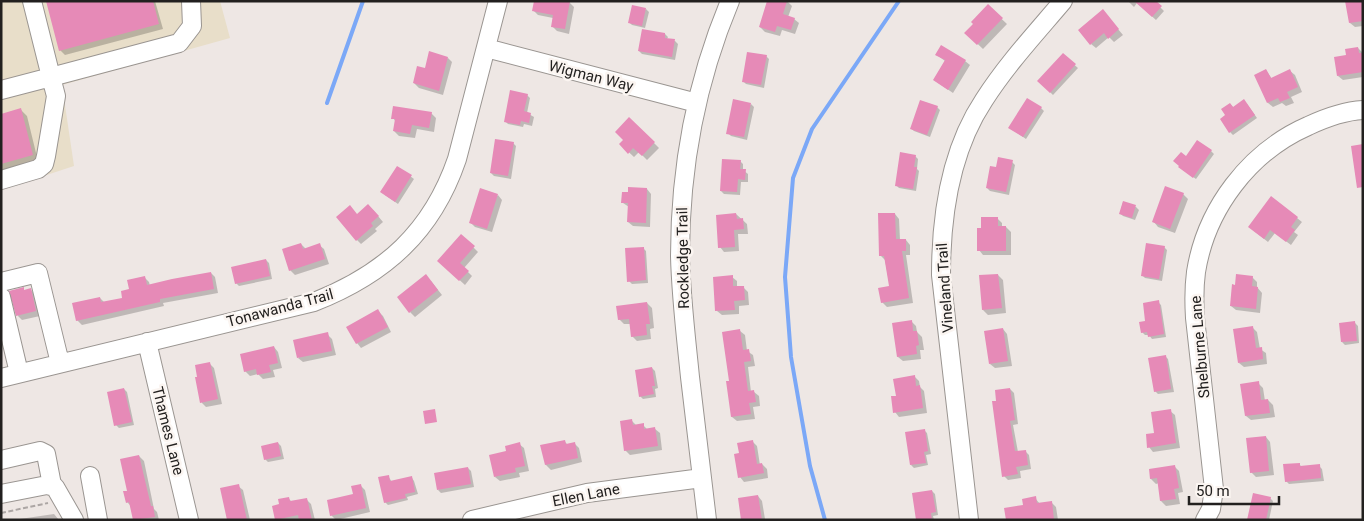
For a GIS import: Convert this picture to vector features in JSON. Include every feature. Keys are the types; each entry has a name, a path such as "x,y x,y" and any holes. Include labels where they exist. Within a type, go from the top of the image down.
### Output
{"street":[{"path":"1,180 38,169 44,164 46,156 56,96 32,1"},
{"path":"1,90 179,43 192,26 191,1"},
{"name":"Tonawanda Trail","path":"1,378 314,302 362,280 384,265 427,220 443,195 457,159 498,1"},
{"name":"Rockledge Trail","path":"707,520 684,322 680,257 682,195 697,103 716,36 730,1"},
{"name":"Vineland Trail","path":"969,520 941,275 944,212 951,176 961,146 983,101 1014,58 1063,1"},
{"name":"Wigman Way","path":"486,48 697,103"},
{"name":"Shelburne Lane","path":"1205,520 1211,509 1214,490 1195,318 1194,293 1196,271 1208,231 1216,213 1232,187 1242,174 1271,147 1298,130 1321,120 1363,110"},
{"path":"1,282 38,272 60,363"},
{"path":"1,297 19,373"},
{"name":"Thames Lane","path":"147,342 189,520"},
{"path":"1,460 40,451 46,454 52,485 74,520"},
{"path":"90,476 98,520"},
{"name":"Ellen Lane","path":"472,520 587,493 702,478"},
{"path":"1,494 47,484 52,485"}],"path":[{"path":"1,513 48,503"}],"shaded area":[{"path":"1,1 220,1 230,38 62,85 74,166 1,190"}],"building":[{"path":"46,1 153,1 159,24 59,51"},
{"path":"534,1 570,1 565,29 551,27 553,15 532,11"},
{"path":"767,1 787,1 783,14 795,18 791,30 777,26 775,32 759,27"},
{"path":"1134,1 1156,1 1162,6 1152,17"},
{"path":"1345,1 1362,1 1363,21 1349,23"},
{"path":"988,4 1003,18 977,45 964,33 973,24 971,22"},
{"path":"632,5 646,8 642,26 628,23"},
{"path":"1103,9 1119,29 1108,39 1104,33 1090,45 1078,30"},
{"path":"642,29 665,33 665,38 675,39 672,57 638,51"},
{"path":"941,45 966,60 948,90 933,80 945,60 935,55"},
{"path":"1358,47 1359,53 1363,53 1363,72 1337,76 1334,57 1346,55 1345,49"},
{"path":"429,51 448,57 439,91 413,83 417,66 425,68"},
{"path":"747,52 767,55 761,85 742,82"},
{"path":"1063,53 1076,64 1050,93 1037,81"},
{"path":"1266,69 1271,78 1290,69 1298,87 1287,92 1290,98 1280,102 1278,98 1267,103 1254,75"},
{"path":"510,90 528,94 524,111 531,113 529,123 521,121 520,125 504,122"},
{"path":"1027,98 1042,107 1023,137 1008,128"},
{"path":"733,99 751,103 744,137 726,134"},
{"path":"1244,99 1255,115 1229,133 1220,119 1225,115 1221,109 1230,103 1233,107"},
{"path":"920,100 938,106 927,135 910,129"},
{"path":"393,106 432,112 429,128 412,125 410,134 393,131 395,119 391,119"},
{"path":"21,108 33,155 1,164 1,114"},
{"path":"629,117 655,142 642,156 633,148 628,154 619,144 623,140 615,132"},
{"path":"495,139 514,142 508,176 490,173"},
{"path":"1197,140 1212,150 1193,178 1173,161 1181,152 1186,156"},
{"path":"1363,144 1363,187 1357,188 1351,146"},
{"path":"900,152 916,155 914,167 917,167 913,189 895,186"},
{"path":"998,157 1013,160 1006,192 986,188 990,166 996,167"},
{"path":"722,159 741,160 740,169 746,169 745,180 738,179 737,192 720,191"},
{"path":"397,166 412,175 395,202 380,192"},
{"path":"1165,186 1184,193 1170,229 1152,222"},
{"path":"628,187 647,188 646,223 627,222 628,203 621,203 622,192 628,192"},
{"path":"480,188 498,194 487,229 469,223"},
{"path":"1271,196 1298,217 1291,227 1295,230 1286,242 1270,230 1264,239 1248,227"},
{"path":"1123,201 1136,205 1132,218 1119,214"},
{"path":"368,204 379,216 371,223 373,226 356,241 336,217 350,205 357,214"},
{"path":"736,213 737,219 743,218 744,229 734,230 735,247 718,248 716,215"},
{"path":"878,213 895,213 896,239 906,239 906,251 902,251 909,298 881,303 878,288 889,286 884,256 879,256"},
{"path":"981,217 998,217 998,226 1006,226 1006,251 977,251 977,228 981,228"},
{"path":"461,234 475,246 460,263 469,271 459,281 437,261"},
{"path":"301,243 303,249 320,243 325,259 289,271 282,249"},
{"path":"1146,243 1165,246 1159,279 1141,276"},
{"path":"644,247 646,280 627,282 625,248"},
{"path":"266,259 270,276 235,284 231,267"},
{"path":"211,272 214,289 160,299 160,302 76,321 72,303 100,297 101,302 122,298 121,291 129,289 127,280 145,276 147,285"},
{"path":"426,274 438,290 409,313 397,297"},
{"path":"998,274 1002,308 982,310 979,275"},
{"path":"1236,274 1253,276 1252,286 1258,287 1256,309 1230,306 1232,284 1235,285"},
{"path":"733,275 733,286 744,286 745,300 734,301 735,310 715,311 713,277"},
{"path":"24,287 24,290 31,288 36,311 16,316 9,291"},
{"path":"1159,300 1164,334 1148,337 1147,332 1141,333 1139,322 1145,321 1143,303"},
{"path":"647,302 650,324 646,324 647,335 631,337 629,319 618,320 616,306"},
{"path":"378,309 388,327 356,344 346,327"},
{"path":"912,320 913,331 917,331 919,345 916,346 917,354 897,357 892,323"},
{"path":"1355,321 1357,341 1341,342 1339,323"},
{"path":"1253,326 1256,348 1262,347 1263,359 1238,363 1233,329"},
{"path":"1003,328 1008,361 989,364 984,331"},
{"path":"740,329 743,350 749,349 751,361 744,362 748,391 754,390 756,402 749,403 751,414 731,417 726,381 729,381 722,332"},
{"path":"328,332 332,351 297,358 293,340"},
{"path":"274,346 278,363 269,365 271,372 257,375 256,369 244,372 240,354"},
{"path":"1166,355 1171,389 1154,392 1148,358"},
{"path":"210,362 218,399 200,403 195,377 197,377 195,365"},
{"path":"652,367 655,386 652,386 654,394 639,397 635,370"},
{"path":"915,375 916,386 920,385 923,408 893,413 891,396 896,396 893,379"},
{"path":"1259,381 1261,400 1268,399 1270,413 1245,416 1240,384"},
{"path":"124,388 132,422 114,426 107,392"},
{"path":"1010,388 1015,420 1010,421 1015,451 1026,450 1028,465 1016,467 1018,474 1002,477 992,401 996,401 995,390"},
{"path":"435,409 437,422 425,424 423,411"},
{"path":"1171,409 1176,443 1147,448 1146,434 1154,433 1151,412"},
{"path":"632,419 633,425 644,423 644,429 655,427 658,446 624,451 620,421"},
{"path":"925,429 928,451 924,452 926,463 910,465 905,432"},
{"path":"1266,436 1269,471 1250,473 1246,438"},
{"path":"565,440 566,444 575,442 578,458 545,465 540,445"},
{"path":"753,440 757,464 762,463 764,473 738,478 734,454 739,453 737,443"},
{"path":"278,442 281,456 264,460 261,446"},
{"path":"520,442 525,466 515,468 516,472 494,477 489,455 506,451 505,446"},
{"path":"139,455 155,517 133,520 129,502 126,503 123,491 127,491 120,459"},
{"path":"1300,463 1300,466 1320,464 1321,478 1285,482 1283,464"},
{"path":"1175,465 1179,488 1174,489 1176,499 1160,501 1157,478 1150,479 1149,469"},
{"path":"468,467 471,484 437,490 434,473"},
{"path":"389,475 390,481 412,476 415,492 405,494 406,498 384,503 378,477"},
{"path":"239,484 247,520 227,520 220,488"},
{"path":"361,484 366,508 330,516 327,500 353,494 351,486"},
{"path":"932,490 936,512 931,513 932,520 916,520 912,493"},
{"path":"1253,493 1271,497 1266,520 1247,520"},
{"path":"758,495 762,520 741,520 738,498"},
{"path":"1036,496 1037,503 1052,501 1054,520 1006,520 1004,508 1023,505 1022,499"},
{"path":"289,497 290,501 307,498 312,520 299,520 298,515 275,520 272,506 279,504 278,499"}],"waterway":[{"path":"327,103 363,1"},
{"path":"825,520 810,466 791,357 785,277 793,178 812,129 899,1"}]}
